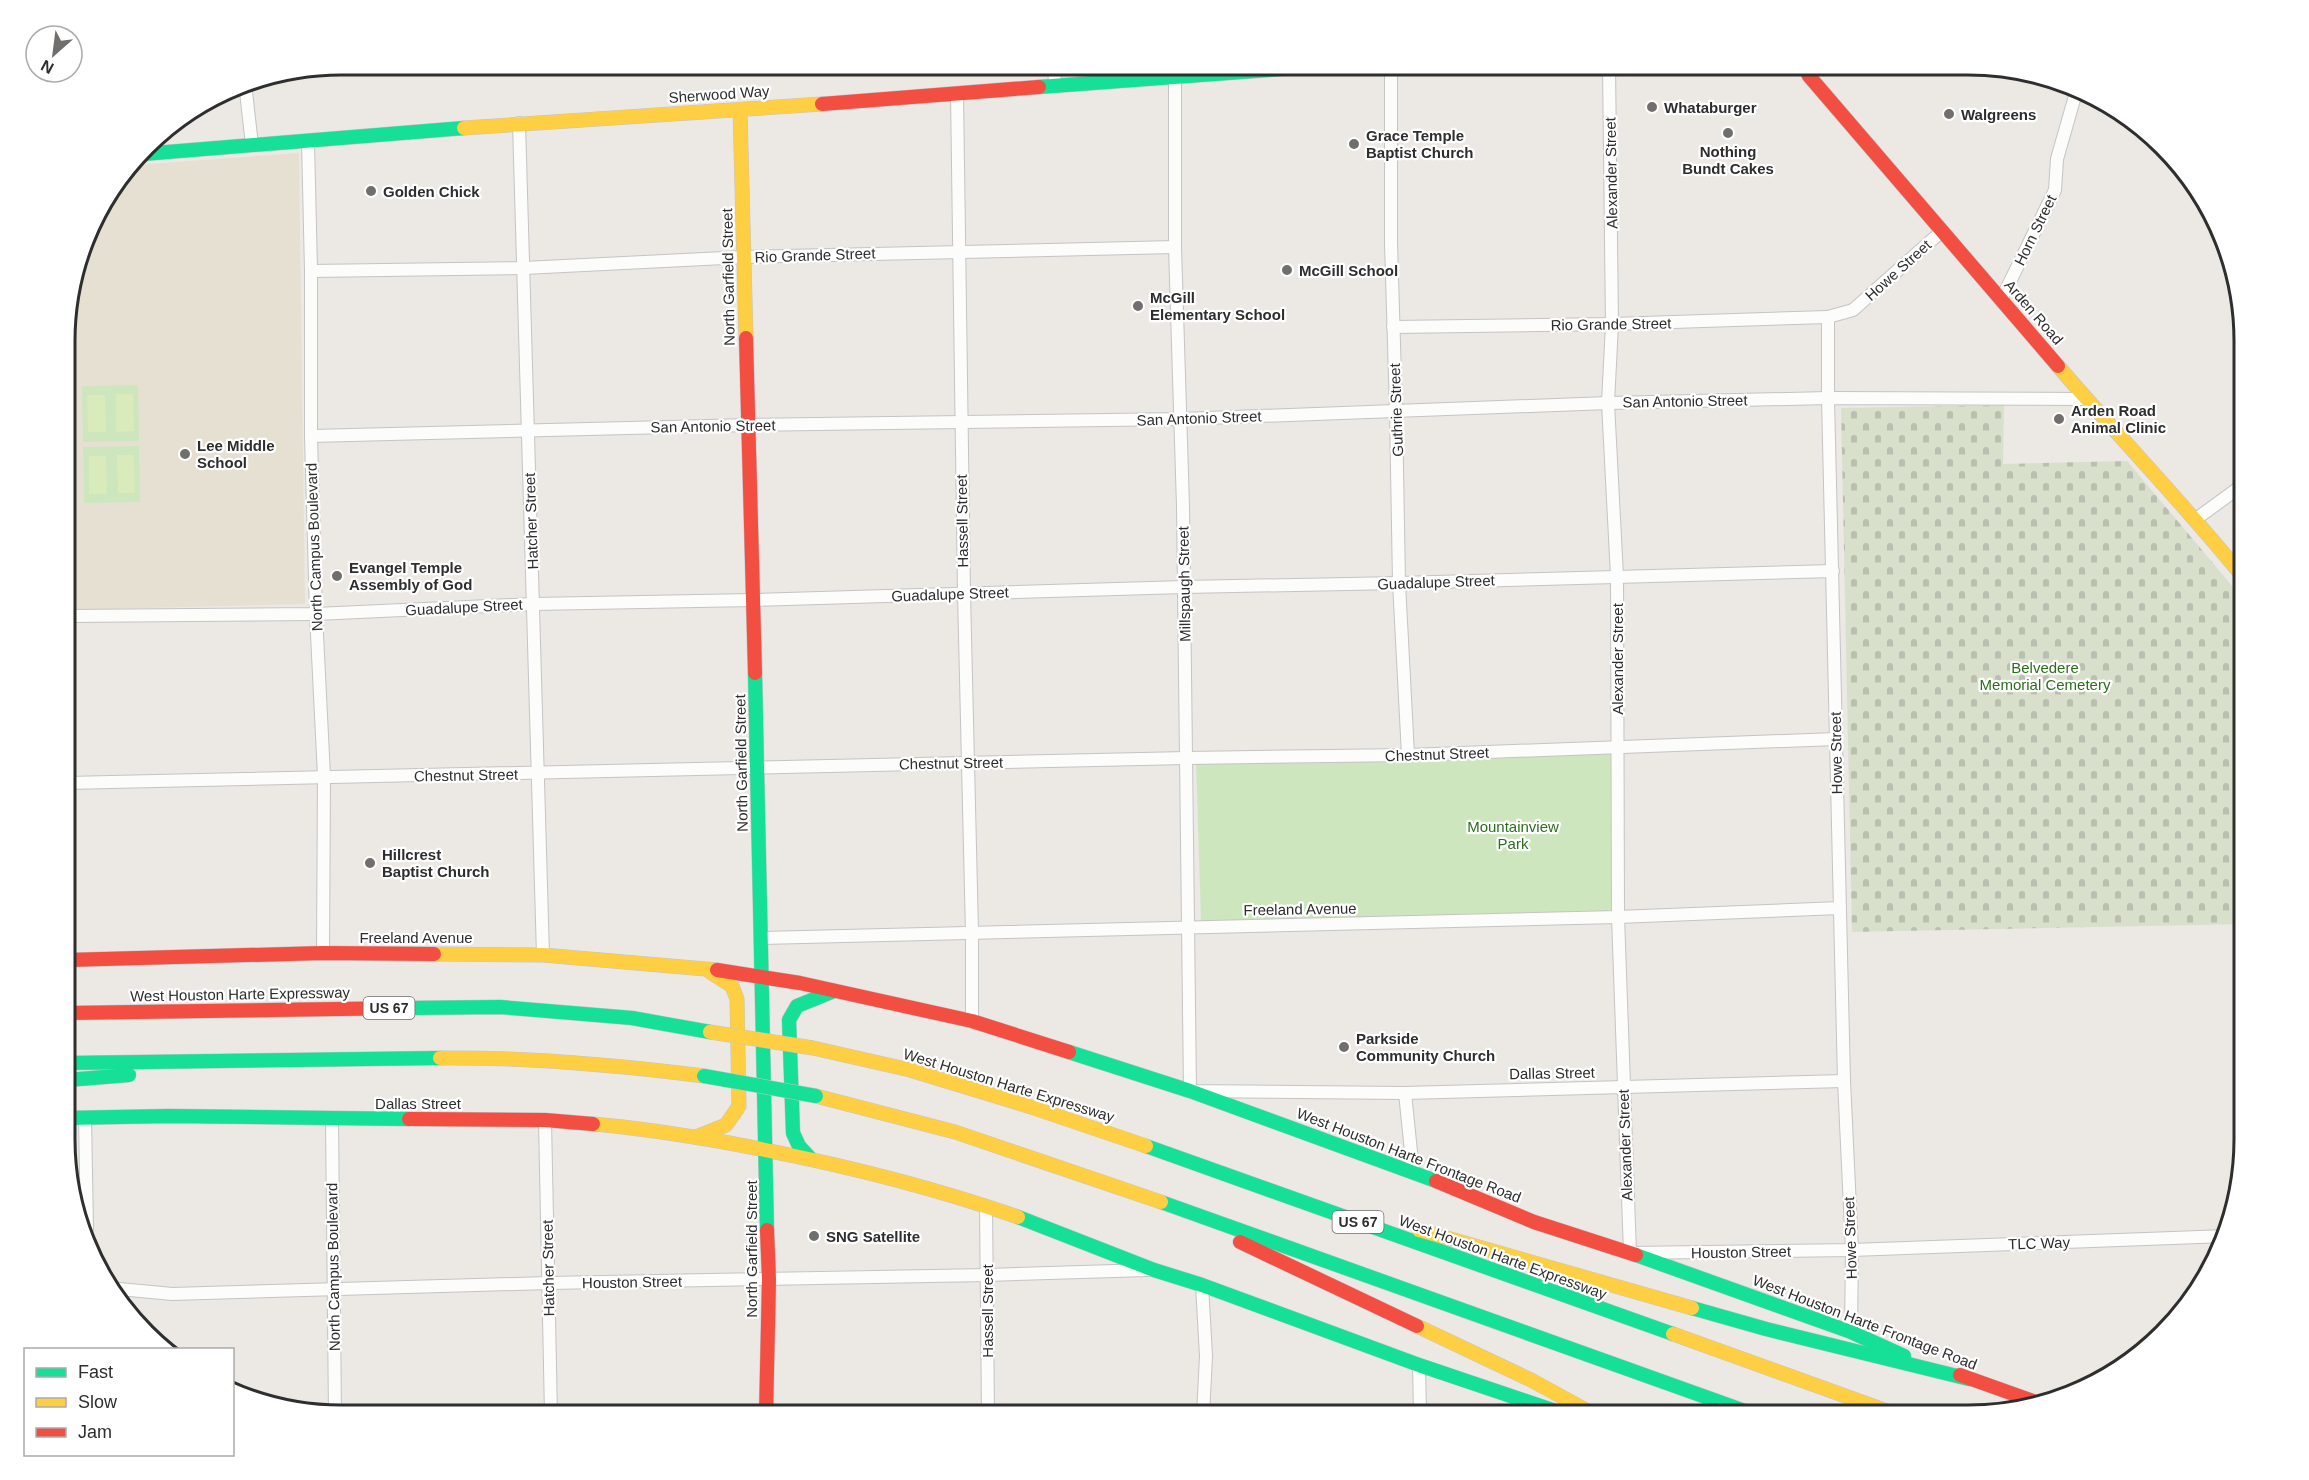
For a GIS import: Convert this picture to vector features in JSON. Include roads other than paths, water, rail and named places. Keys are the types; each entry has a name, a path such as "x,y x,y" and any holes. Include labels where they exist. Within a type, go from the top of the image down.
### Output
{"main road":[{"name":"Sherwood Way","path":"153,153 519,123 740,110 957,93 1141,75"},
{"name":"Arden Road","path":"1809,75 2001,300 2196,519 2234,566"},
{"name":"North Garfield Street","path":"740,110 767,1150 769,1279 766,1405"},
{"name":"Freeland Avenue","path":"75,960 323,953 543,955 701,967 763,977"},
{"path":"695,1137 726,1125 739,1106 737,999 732,986 701,967"},
{"name":"West Houston Harte Frontage Road","path":"763,977 972,1021 1190,1091 1413,1172 1534,1222 1629,1253 1851,1332 1900,1354 2025,1399"},
{"path":"811,1159 799,1146 792,1133 789,1020 796,1006 835,991"},
{"path":"75,1003 223,1009"},
{"name":"West Houston Harte Expressway","path":"75,1013 500,1007 632,1018 813,1048 910,1070 1031,1107 1187,1160 1870,1405"},
{"path":"75,1063 495,1057 613,1065 704,1076 816,1096 956,1132 1140,1194 1728,1405"},
{"path":"75,1079 321,1060"},
{"name":"Dallas Street","path":"75,1118 168,1116 544,1120 642,1128 767,1150"},
{"path":"767,1150 891,1177 986,1206 1065,1234 1154,1270 1537,1405"},
{"path":"1187,1160 1481,1249 1766,1329 1969,1379"},
{"path":"1140,1194 1531,1380 1577,1405"}],"street":[{"path":"1055,75 1055,85"},
{"name":"Millspaugh Street","path":"1176,75 1175,247 1184,587 1190,1091"},
{"name":"Guthrie Street","path":"1391,75 1393,327 1399,583 1408,755"},
{"name":"Alexander Street","path":"1609,75 1612,324 1608,403 1617,576 1618,917 1629,1253"},
{"path":"246,92 252,146"},
{"name":"Hassell Street","path":"957,93 972,1021"},
{"name":"Horn Street","path":"2001,300 2055,190 2057,159 2075,97"},
{"name":"Hatcher Street","path":"519,123 543,955"},
{"name":"North Campus Boulevard","path":"308,141 311,436 316,614 324,776 323,953"},
{"name":"Howe Street","path":"1851,1332 1852,1250 1844,1081 1828,317 1853,310 1942,231"},
{"name":"Rio Grande Street","path":"311,271 524,267 744,257 959,251 1175,247"},
{"name":"Rio Grande Street","path":"1393,327 1612,324 1828,317"},
{"name":"San Antonio Street","path":"311,436 748,424 1181,419 1608,403 1828,398 2087,399"},
{"path":"2196,519 2234,491"},
{"name":"Guadalupe Street","path":"75,616 316,614 533,604 1833,571"},
{"name":"Chestnut Street","path":"75,783 1408,755 1836,739"},
{"name":"Freeland Avenue","path":"762,938 1618,917 1840,908"},
{"name":"Dallas Street","path":"1190,1091 1405,1093 1844,1081"},
{"path":"1405,1093 1413,1172"},
{"path":"85,1118 87,1217"},
{"name":"North Campus Boulevard","path":"332,1119 331,1207 335,1405"},
{"name":"Hatcher Street","path":"544,1120 551,1405"},
{"name":"Hassell Street","path":"986,1206 988,1405"},
{"name":"TLC Way","path":"1852,1250 2216,1236"},
{"name":"Houston Street","path":"1629,1253 1852,1250"},
{"name":"Houston Street","path":"122,1289 172,1294 548,1283 1154,1270"},
{"path":"1202,1285 1206,1356 1204,1405"},
{"path":"1419,1365 1420,1405"}],"place":[{"name":"Whataburger","path":"1652,107"},
{"name":"Walgreens","path":"1949,114"},
{"name":"Nothing Bundt Cakes","path":"1728,133"},
{"name":"Grace Temple Baptist Church","path":"1354,144"},
{"name":"Golden Chick","path":"371,191"},
{"name":"McGill School","path":"1287,270"},
{"name":"McGill Elementary School","path":"1138,306"},
{"name":"Arden Road Animal Clinic","path":"2059,419"},
{"name":"Lee Middle School","path":"185,454"},
{"name":"Evangel Temple Assembly of God","path":"337,576"},
{"name":"Hillcrest Baptist Church","path":"370,863"},
{"name":"Parkside Community Church","path":"1344,1047"},
{"name":"SNG Satellite","path":"814,1236"}],"park label":[{"name":"Belvedere Memorial Cemetery","path":"2045,676"},
{"name":"Mountainview Park","path":"1513,834"}]}
